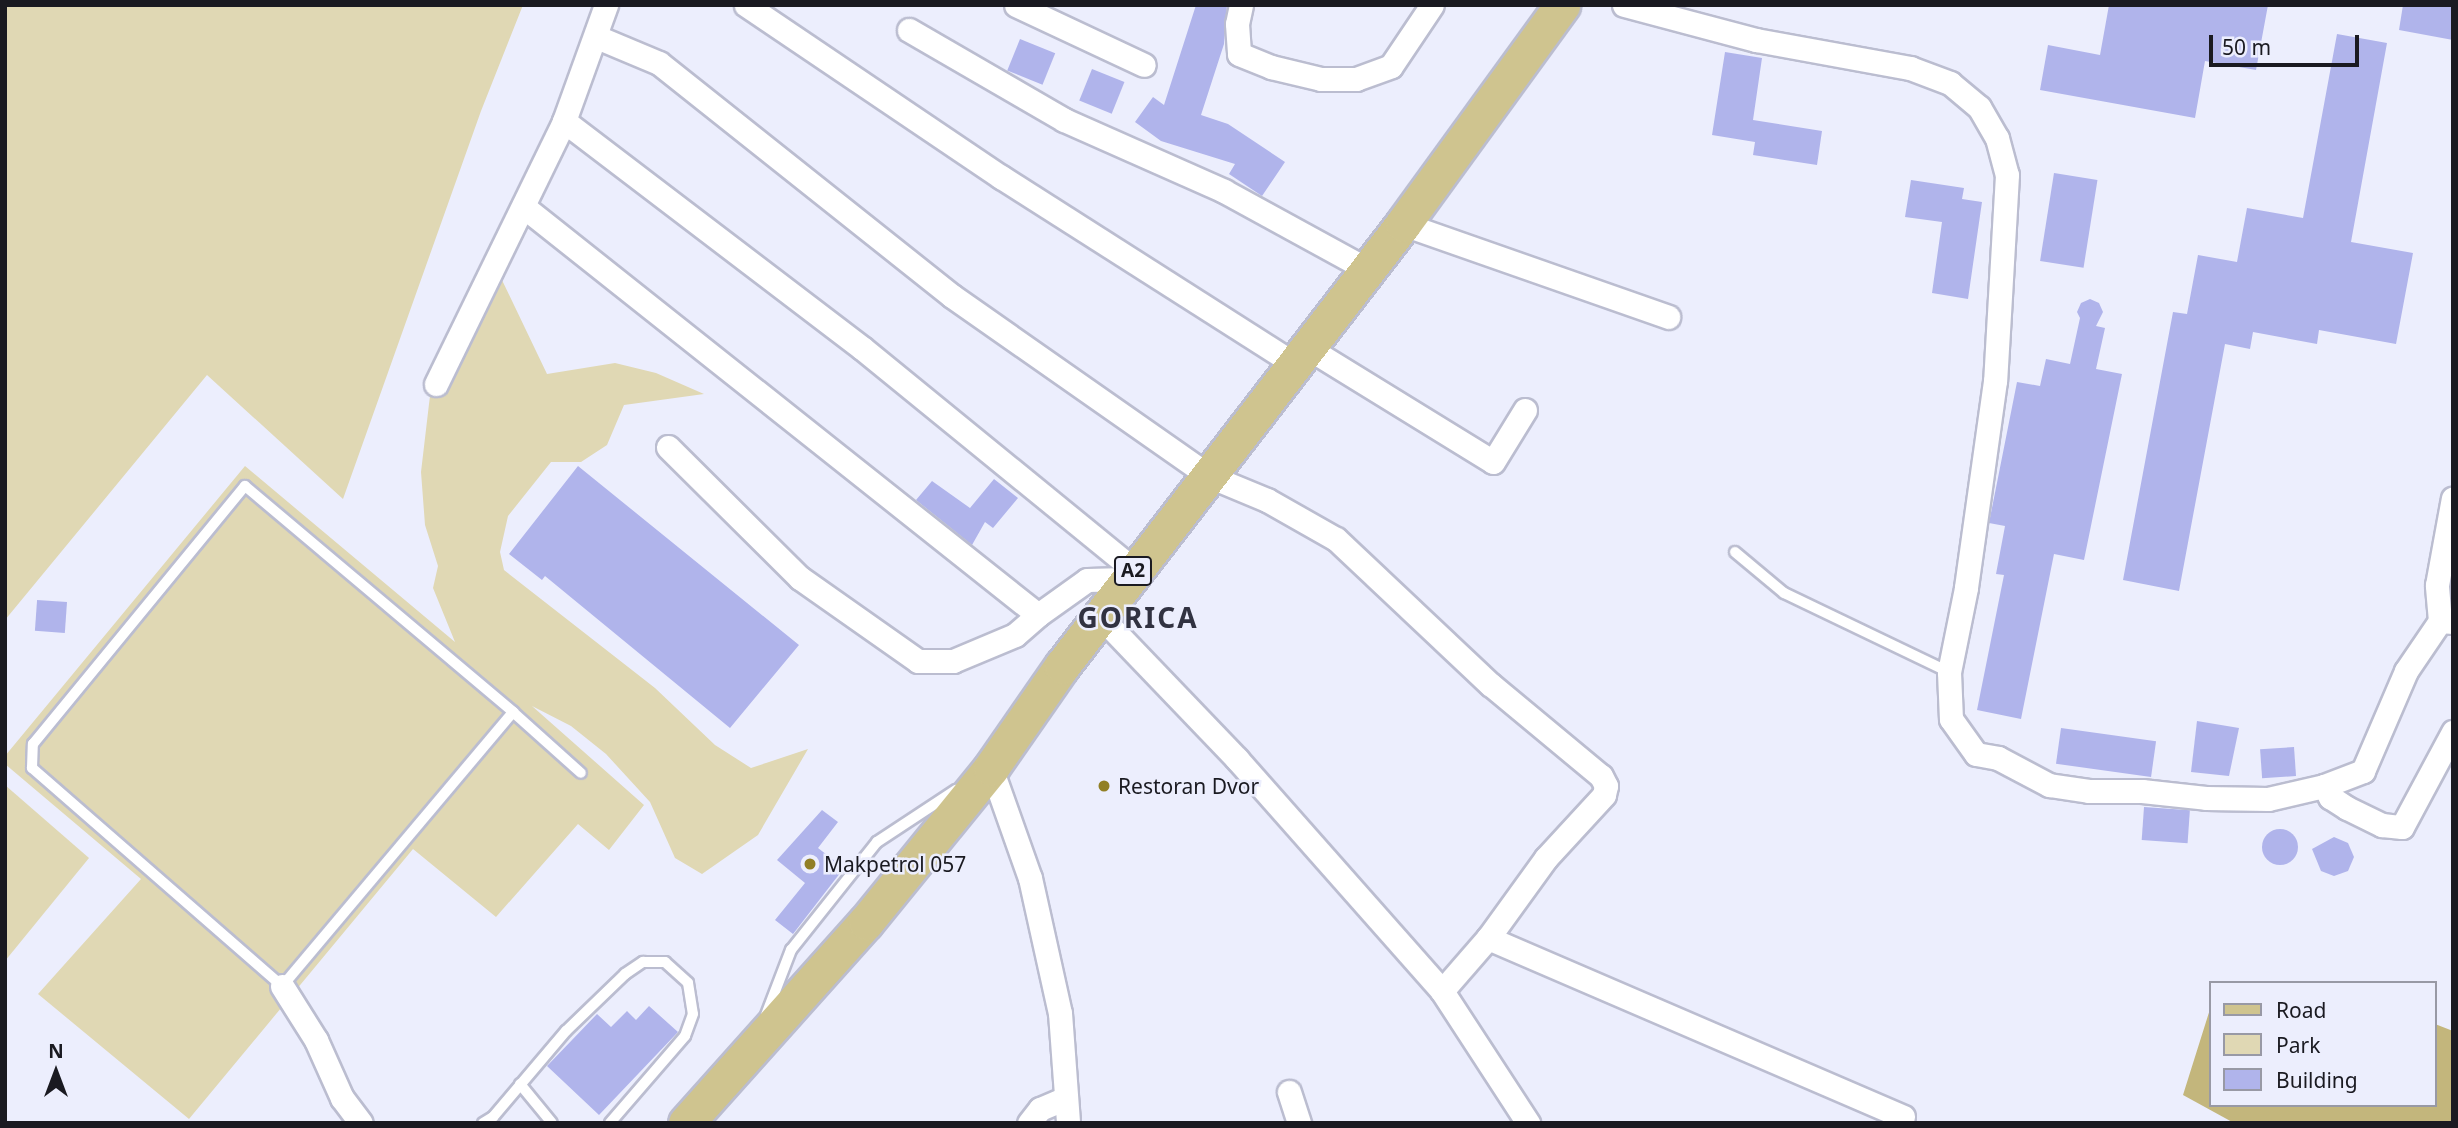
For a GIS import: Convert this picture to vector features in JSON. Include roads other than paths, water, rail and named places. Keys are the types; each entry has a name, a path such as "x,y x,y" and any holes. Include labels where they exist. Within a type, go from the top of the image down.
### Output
{"main road":[{"name":"A2","path":"686,1123 866,922 991,768 1130,575 1403,225 1562,5"}],"street":[{"path":"436,384 564,121 597,37 606,5"},
{"path":"746,5 1001,177 1301,356 1493,462 1525,410"},
{"path":"1016,5 1144,65"},
{"path":"1241,5 1237,24 1239,54 1271,67 1321,79 1356,79 1391,66 1432,5"},
{"path":"1633,7 1756,40 1910,68 1950,83 1979,107 1997,138 2007,175 1994,381 1966,587 1950,672 1951,719 1976,754 1998,758 2049,785 2206,798 2268,799 2324,786 2363,771 2406,671 2447,621 2437,585 2453,498"},
{"path":"909,30 1064,120 1224,191 1368,270"},
{"path":"597,37 659,63 952,296 1209,476 1267,500 1336,539 1490,684 1601,776 1606,786 1604,795 1546,858 1488,937 1441,991"},
{"path":"564,121 862,348 1130,575"},
{"path":"524,207 1038,615"},
{"path":"1403,225 1668,317"},
{"path":"668,447 800,579 918,661 953,661 1015,635 1087,580 1130,575"},
{"path":"1100,616 1237,759 1441,991 1528,1123"},
{"path":"2324,786 2330,797 2347,808 2382,825 2402,827 2453,732"},
{"path":"991,768 1030,878 1060,1013 1068,1123"},
{"path":"1488,937 1903,1117"},
{"path":"282,986 316,1040 342,1098 361,1123"},
{"path":"1289,1092 1299,1123"},
{"path":"1029,1123 1040,1109 1066,1098"}],"lane":[{"path":"513,712 360,897 282,986 32,768 33,744 245,486 513,712 581,773"},
{"path":"1735,552 1784,593 1950,672"},
{"path":"489,1121 566,1031 625,974 643,962 665,962 688,984 693,1002 689,1025 685,1036 610,1123"},
{"path":"520,1084 552,1123"}],"place":[{"name":"Restoran Dvor","path":"1104,786"},
{"name":"Makpetrol 057","path":"810,864"}],"district":[{"name":"GORICA","path":"1138,617"}]}
